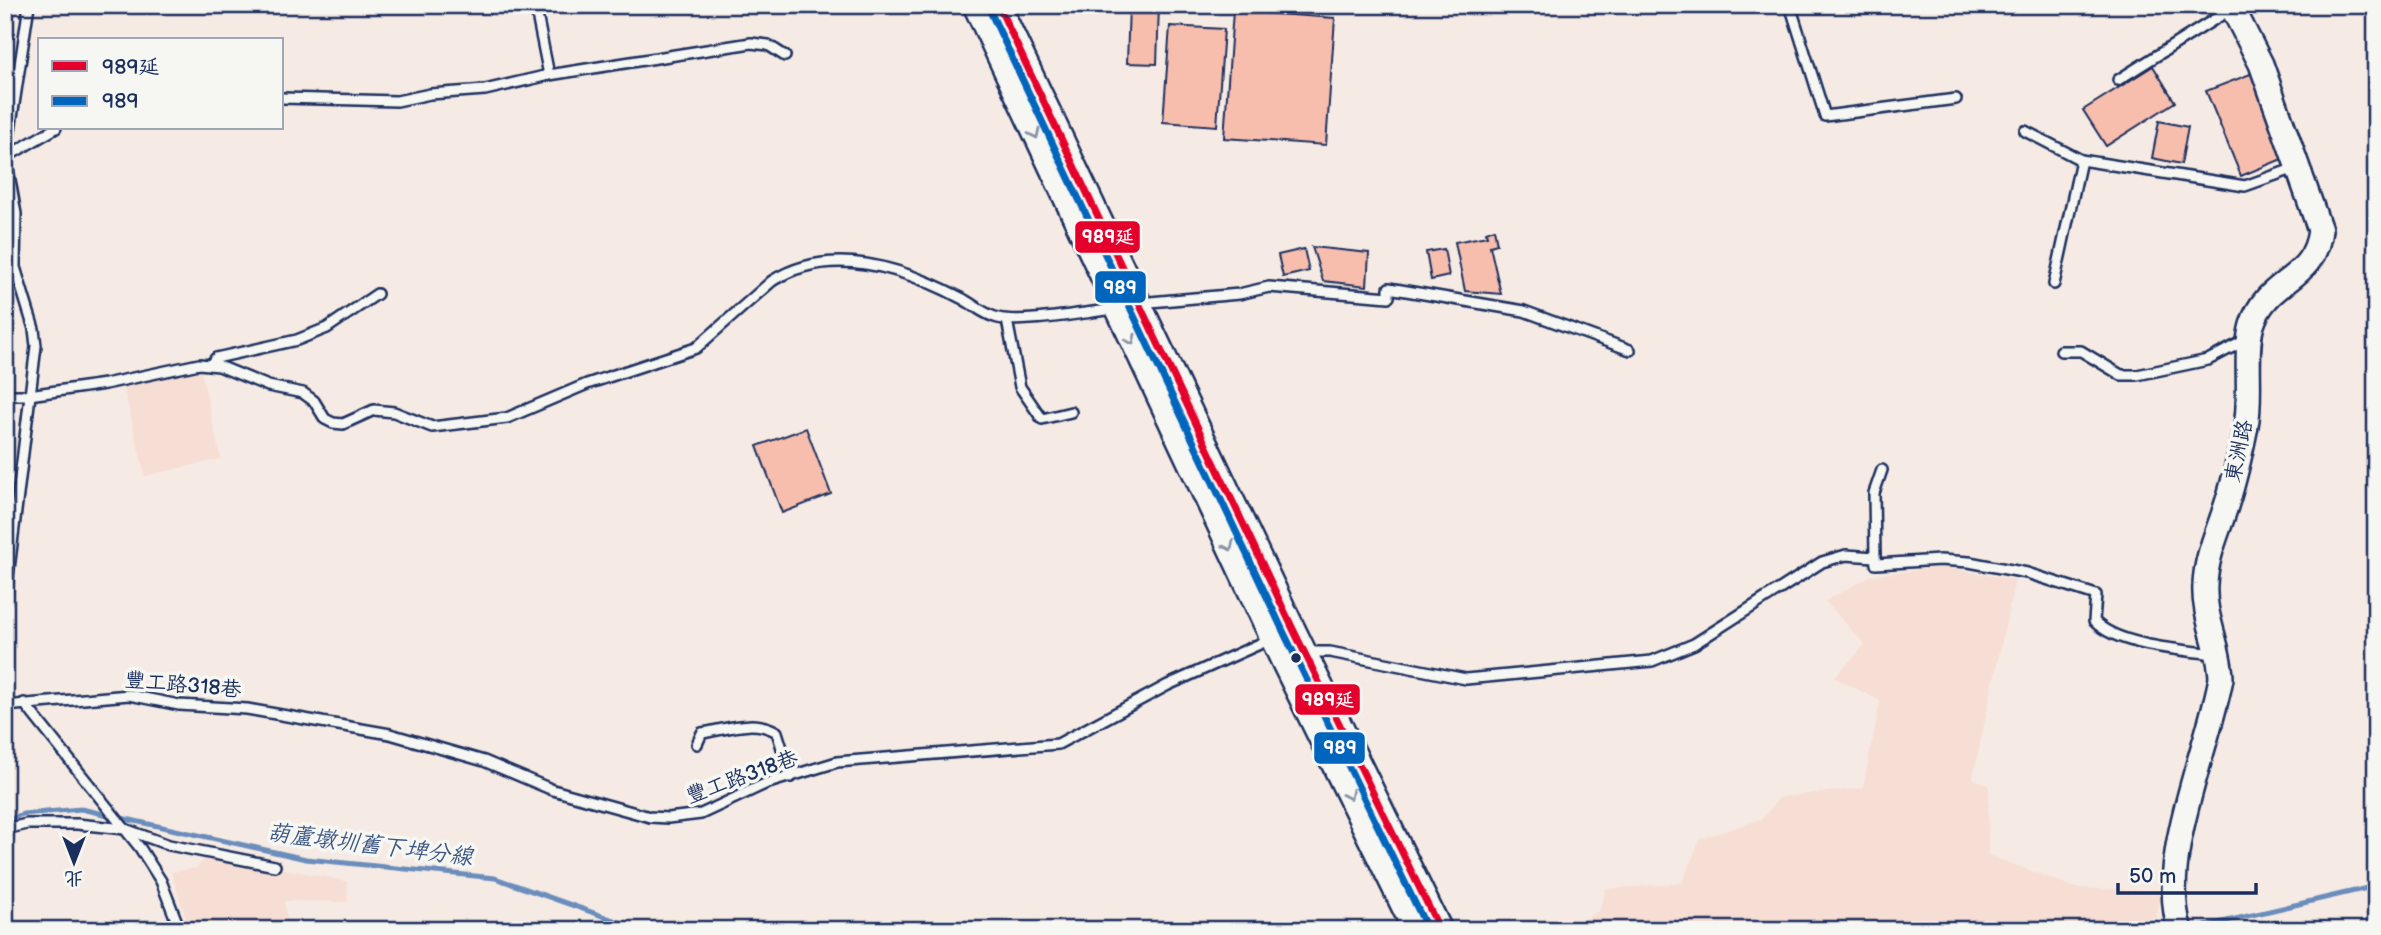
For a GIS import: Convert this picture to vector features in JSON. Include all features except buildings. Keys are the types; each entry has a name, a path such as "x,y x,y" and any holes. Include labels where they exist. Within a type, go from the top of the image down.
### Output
{"street":[{"path":"975,5 1128,306 1283,634 1283,661 1415,930"},
{"path":"998,5 1128,306"},
{"name":"東洲路","path":"2179,925 2175,884 2177,852 2219,689 2219,654 2207,615 2206,570 2229,499 2246,425 2251,328 2262,305 2279,285 2302,271 2315,254 2320,230 2300,167 2261,64 2232,7"},
{"path":"1283,634 1306,652 1440,930"}],"lane":[{"path":"5,602 36,337 15,267 16,214 6,157 29,5"},
{"path":"535,5 549,75"},
{"path":"1790,5 1825,116 1956,99"},
{"path":"2118,80 2232,7"},
{"path":"284,98 397,102 430,94 485,90 549,75 751,43 768,45 785,56"},
{"path":"6,157 53,130"},
{"path":"2025,131 2081,160 2245,186 2300,167"},
{"path":"2054,284 2081,160"},
{"path":"5,395 29,395 105,384 187,365 210,365 268,386 303,393 314,401 325,419 333,423 343,424 374,410 394,412 432,427 507,418 587,384 690,351 712,337 785,272 820,262 860,262 925,282 961,298 992,317 1007,320 1239,294 1269,287 1389,297 1389,288 1524,311 1630,350"},
{"path":"210,365 216,358 296,340 327,328 377,294"},
{"path":"1007,320 1020,387 1042,419 1071,412"},
{"path":"2061,351 2081,351 2121,375 2137,375 2208,360 2250,338"},
{"path":"1882,470 1874,492 1876,564 1954,561 2026,573 2096,595 2094,621 2102,630 2171,648 2219,654"},
{"path":"1283,661 1306,652 1330,652 1466,679 1652,661 1694,644 1822,562 1846,555 1875,557"},
{"name":"豐工路318巷","path":"5,706 129,695 179,705 247,709 390,734 484,761 554,790 650,817 701,814 765,785 836,762 867,757 947,755 1058,744 1168,685 1283,634"},
{"path":"24,703 125,829 161,881 180,930"},
{"path":"696,744 702,733 750,724 769,727 777,732 791,777"},
{"path":"5,829 27,824 77,824 125,829 169,845 275,866"}],"shaded area":[{"path":"201,371 221,459 145,476 123,387 178,373"},
{"path":"1945,567 2015,580 1973,778 1989,785 1988,855 2077,888 2162,891 2156,917 2077,930 1566,930 1599,911 1606,889 1682,883 1700,839 1761,819 1780,797 1863,788 1880,701 1834,677 1865,645 1825,601 1872,575"},
{"path":"209,855 347,881 348,902 284,901 289,930 190,930 171,872 196,868"}],"waterway":[{"name":"葫蘆墩圳舊下埤分線","path":"5,820 23,814 81,809 306,859 495,878 642,930"},
{"name":"葫蘆墩圳舊下埤分線","path":"2188,930 2376,886"}],"transit line":[{"name":"989延","path":"998,5 1293,629 1440,930"},
{"name":"989","path":"989,9 1284,633 1428,930"}]}
